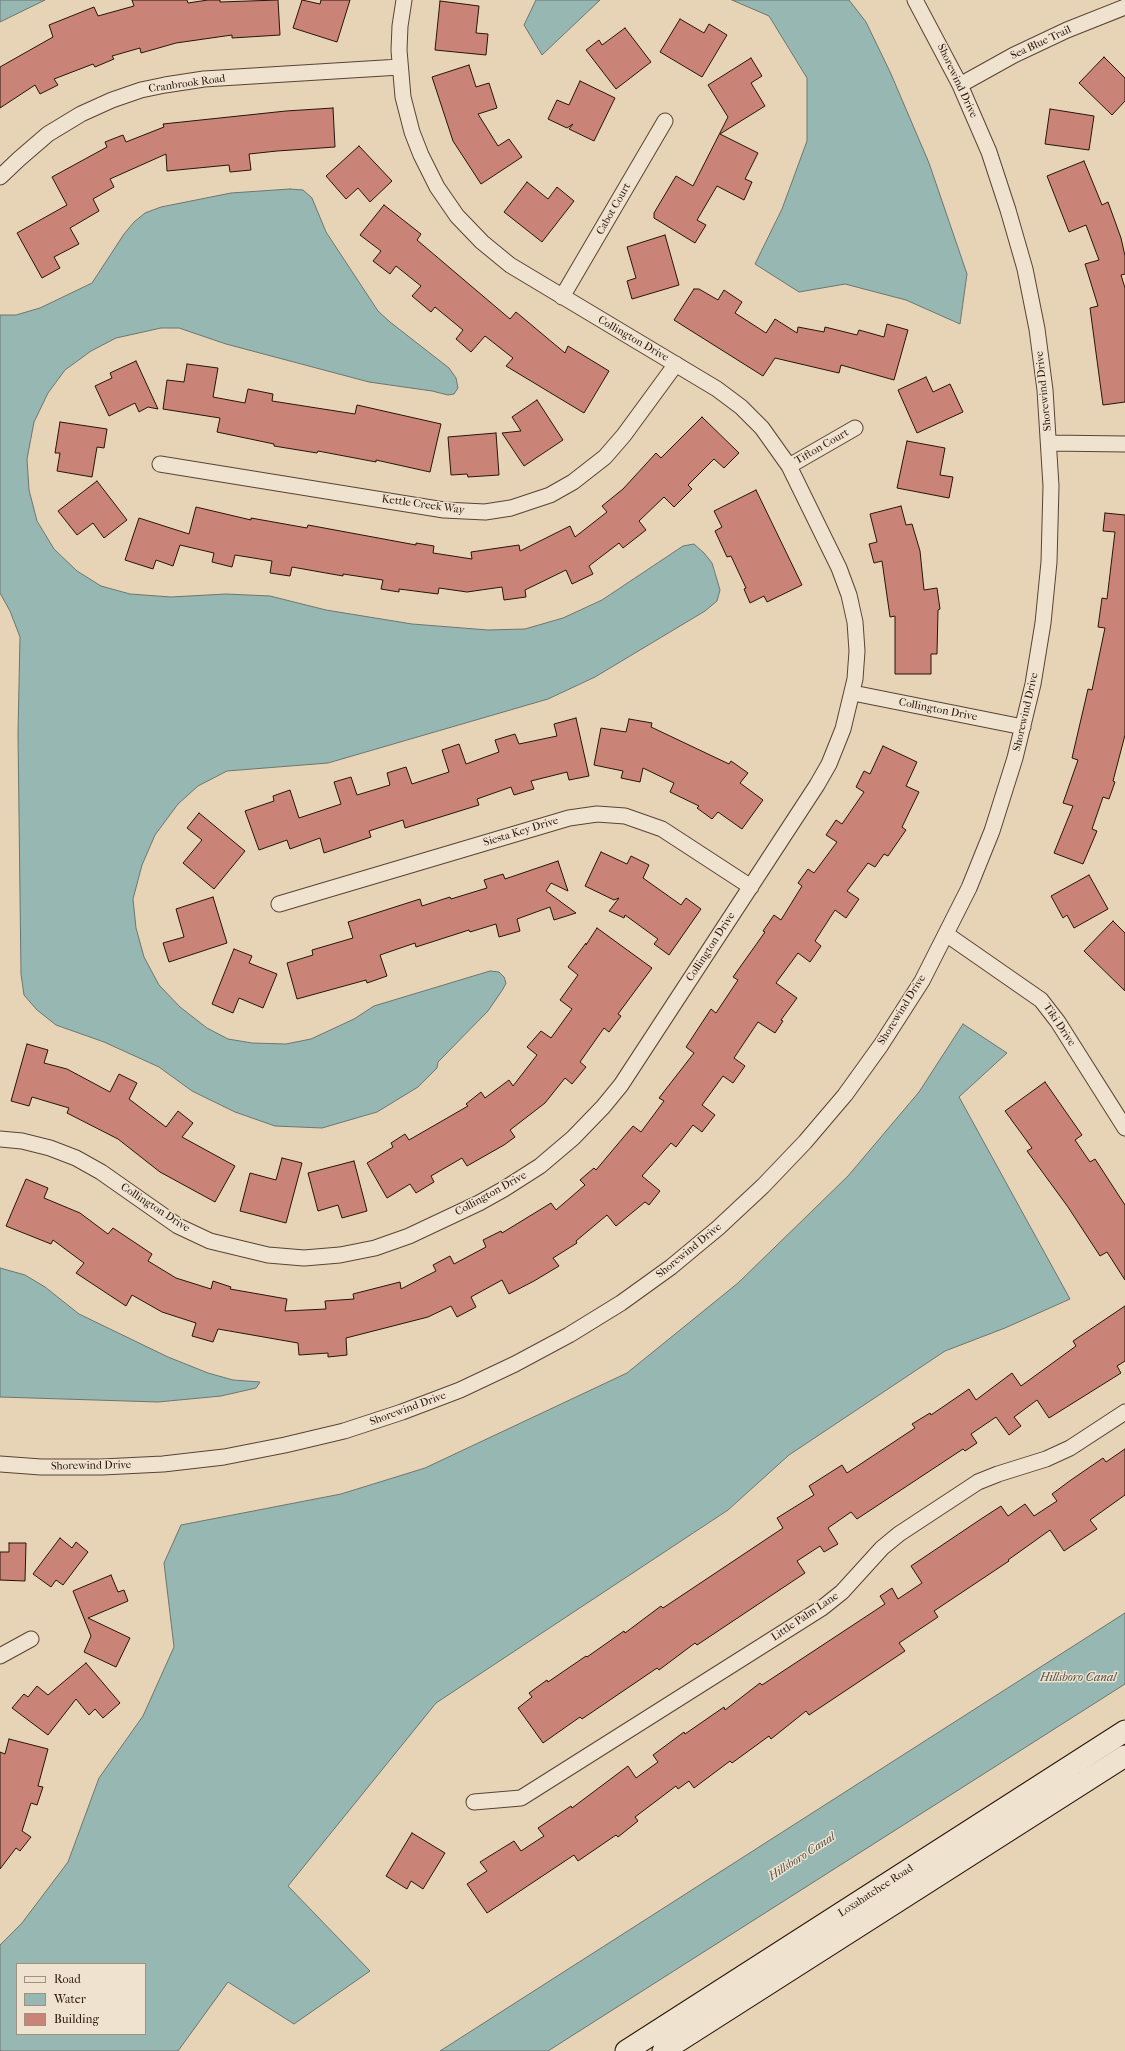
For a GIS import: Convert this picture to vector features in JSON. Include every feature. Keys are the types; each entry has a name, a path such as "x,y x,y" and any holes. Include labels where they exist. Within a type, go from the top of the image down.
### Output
{"main road":[{"name":"Loxahatchee Road","path":"626,2051 1125,1731"},
{"name":"Loxahatchee Road","path":"663,2051 1125,1756"}],"street":[{"name":"Collington Drive","path":"0,1139 22,1141 50,1148 76,1158 101,1172 178,1226 233,1248 268,1255 304,1258 340,1255 375,1248 409,1236 504,1189 540,1166 574,1138 603,1107 621,1085 817,785 829,764 844,729 853,693 857,651 855,622 849,595 840,568 789,466 762,428 741,407 718,389 510,265 482,242 453,210 437,186 421,155 412,132 403,97 400,67 400,26 404,0"},
{"name":"Shorewind Drive","path":"0,1464 41,1467 102,1467 163,1464 224,1457 284,1446 359,1426 402,1412 460,1390 515,1364 569,1335 621,1303 671,1267 724,1223 763,1186 800,1147 844,1095 881,1045 922,980 969,888 992,831 1015,758 1033,684 1043,623 1049,562 1051,486 1050,443 1046,390 1037,329 1024,269 1008,210 988,152 960,85 915,0"},
{"name":"Sea Blue Trail","path":"960,85 1041,42 1125,7"},
{"name":"Cranbrook Road","path":"0,177 19,158 48,134 74,118 112,100 140,90 165,84 204,79 400,67"},
{"name":"Cabot Court","path":"562,297 665,122"},
{"name":"Kettle Creek Way","path":"160,464 444,510 484,512 511,508 550,495 573,482 605,457 624,435 676,364"},
{"name":"Tifton Court","path":"789,466 855,428"},
{"path":"1050,443 1125,444"},
{"name":"Collington Drive","path":"853,693 1023,727"},
{"name":"Siesta Key Drive","path":"279,904 569,818 597,814 625,816 662,829 751,887"},
{"name":"Tiki Drive","path":"946,934 1041,1000 1058,1022 1125,1128"},
{"name":"Little Palm Lane","path":"474,1802 521,1798 822,1608 842,1592 882,1548 899,1534 978,1482 1046,1459 1070,1448 1125,1412"},
{"path":"0,1656 31,1639"}],"water":[{"path":"0,0 45,0 0,22"},
{"path":"536,0 600,0 542,55 524,25"},
{"path":"732,0 849,0 866,22 891,74 929,163 967,274 960,324 906,300 845,284 799,292 755,264 782,209 807,141 807,78 769,16"},
{"path":"290,189 303,190 312,198 326,232 378,311 449,368 456,378 458,388 454,394 448,395 432,391 369,382 226,344 179,328 161,328 116,338 91,351 65,370 48,393 34,422 27,459 29,490 37,521 54,549 77,571 101,586 130,594 171,597 226,594 270,596 326,610 412,624 488,630 525,629 563,618 602,600 683,546 694,544 712,563 720,590 717,601 705,611 595,677 548,699 328,763 227,771 198,786 178,804 155,835 142,865 133,899 136,928 144,957 159,985 180,1007 207,1028 228,1039 252,1043 286,1044 311,1039 354,1019 374,1006 490,971 499,972 504,977 506,983 488,1011 438,1062 437,1068 418,1087 377,1112 322,1128 275,1126 235,1112 192,1091 159,1067 104,1042 56,1025 37,1010 24,995 21,974 18,733 20,637 10,611 0,593 0,315 16,315 40,308 92,283 124,234 134,222 145,213 161,207 231,193"},
{"path":"963,1024 1007,1053 959,1097 1070,1299 1005,1328 945,1351 789,1455 728,1510 436,1703 288,1886 370,1971 294,2024 228,1982 178,2051 0,2051 0,1945 22,1923 68,1862 99,1778 143,1716 174,1647 164,1563 181,1525 341,1494 425,1468 627,1373 738,1283 848,1176 919,1092"},
{"path":"0,1268 25,1275 45,1287 79,1314 168,1357 208,1373 233,1380 260,1382 256,1388 221,1396 158,1402 0,1397"},
{"name":"Hillsboro Canal","path":"1125,1613 1125,1684 548,2051 440,2051"}],"building":[{"path":"132,0 187,0 188,3 208,0 220,0 220,2 278,0 280,35 232,38 232,35 176,43 141,53 140,48 112,56 114,59 95,67 93,64 54,79 58,85 40,94 35,85 0,108 0,67 53,37 49,25 94,7 98,16 134,6"},
{"path":"302,0 320,4 321,0 350,0 337,42 293,28"},
{"path":"440,1 479,6 476,33 488,34 486,55 435,50"},
{"path":"680,19 704,33 709,24 727,35 702,77 660,52"},
{"path":"625,28 651,62 616,89 586,50 599,40 602,45"},
{"path":"1104,57 1125,78 1125,101 1112,115 1079,83"},
{"path":"751,58 762,76 751,83 765,106 720,134 758,153 745,179 752,182 744,200 717,186 697,220 706,225 695,243 654,218 654,213 676,176 693,186 728,117 708,85"},
{"path":"469,65 476,87 489,83 497,108 478,114 498,146 509,139 522,157 481,184 453,141 432,77"},
{"path":"580,81 615,98 594,141 569,129 573,124 567,128 548,119 557,100 569,105"},
{"path":"333,108 335,147 249,154 251,170 230,172 229,165 167,171 166,154 110,179 114,187 93,199 99,211 70,228 79,244 54,257 60,268 42,278 17,233 67,205 52,177 107,147 105,142 123,135 126,142 164,127 163,124 286,111"},
{"path":"1050,109 1094,116 1089,150 1045,144"},
{"path":"359,146 392,181 370,202 358,188 346,199 326,176"},
{"path":"1084,161 1102,205 1108,202 1121,238 1125,256 1125,274 1121,275 1125,288 1125,402 1103,405 1090,308 1098,306 1085,264 1099,260 1086,225 1069,232 1047,176"},
{"path":"527,182 548,199 557,187 574,201 542,242 504,212"},
{"path":"384,205 421,234 417,240 510,319 516,312 565,353 568,346 609,371 584,413 506,366 513,358 485,336 471,352 456,339 463,330 435,307 431,312 412,296 421,286 396,266 390,274 373,261 381,251 360,235"},
{"path":"665,235 679,285 632,299 627,281 636,278 627,247"},
{"path":"694,289 699,289 718,300 724,290 742,302 735,313 766,333 775,319 797,333 798,327 824,332 825,327 857,335 859,330 884,337 887,324 908,330 894,380 841,365 839,373 775,358 763,376 674,320"},
{"path":"136,361 158,409 148,407 139,412 135,403 109,416 95,386 112,378 110,373"},
{"path":"187,364 218,368 213,397 245,403 248,389 273,394 272,401 355,414 357,405 441,424 430,472 376,460 376,462 318,451 317,453 274,446 274,444 217,432 220,418 163,409 167,380 184,382"},
{"path":"926,377 933,392 950,384 963,412 917,433 898,390"},
{"path":"537,400 563,440 524,466 502,433 521,431 512,417"},
{"path":"702,417 739,453 724,468 714,459 688,485 692,489 674,507 664,497 639,521 646,530 623,548 619,543 589,566 593,574 572,584 566,570 525,590 526,597 504,600 502,587 467,592 439,588 438,594 399,589 399,592 381,589 383,580 343,574 343,576 292,567 290,576 270,573 272,561 235,555 232,567 212,562 214,553 180,545 173,566 156,560 153,569 125,560 139,518 189,534 196,507 251,520 251,518 307,528 308,525 416,545 416,543 434,546 433,553 472,559 471,552 519,545 520,551 570,526 575,537 607,512 602,506 623,489 656,453 661,458"},
{"path":"60,422 107,429 104,448 97,447 92,477 57,471 60,453 55,453"},
{"path":"496,433 499,475 468,477 467,474 451,475 448,437"},
{"path":"907,441 945,448 940,475 953,477 949,498 897,488"},
{"path":"97,481 127,520 104,538 93,523 77,535 58,511"},
{"path":"756,490 802,585 767,602 764,596 750,603 744,589 746,588 731,556 727,557 715,531 722,527 714,511"},
{"path":"901,506 906,525 912,524 920,551 924,590 937,588 940,609 938,610 937,654 931,654 931,674 895,674 895,616 890,617 882,561 874,563 869,544 877,542 870,514"},
{"path":"1105,513 1125,515 1125,735 1113,781 1115,782 1109,799 1103,797 1092,829 1097,831 1083,864 1054,853 1073,806 1063,803 1078,760 1072,758 1088,689 1092,690 1105,628 1098,627 1102,598 1107,599 1115,532 1103,531"},
{"path":"576,718 589,776 569,780 567,772 531,781 534,789 514,795 511,787 477,799 479,805 405,828 403,820 369,831 371,837 324,853 320,838 290,849 287,840 259,850 245,811 274,801 273,796 290,790 299,818 341,804 334,782 351,777 357,795 390,785 387,773 406,767 412,784 449,772 442,750 459,744 466,764 499,752 495,740 515,734 519,744 557,736 554,724"},
{"path":"629,719 652,723 651,727 729,764 731,761 748,773 740,783 763,800 742,829 718,812 712,819 697,808 699,806 670,792 674,783 643,768 640,782 621,778 623,771 594,765 601,728 626,732"},
{"path":"883,746 917,762 906,786 919,792 902,827 906,830 888,856 884,854 875,867 868,863 847,891 859,899 846,918 835,910 815,941 821,946 810,962 798,953 776,983 797,998 781,1020 783,1021 775,1033 758,1022 734,1058 745,1066 733,1083 723,1076 702,1105 715,1115 702,1132 693,1125 676,1147 671,1143 642,1176 660,1191 649,1205 645,1202 616,1226 607,1215 576,1241 577,1243 553,1258 559,1266 534,1281 509,1294 502,1280 471,1297 476,1307 457,1317 451,1306 428,1317 346,1338 347,1355 328,1357 328,1353 299,1355 298,1343 218,1329 213,1342 192,1336 196,1323 162,1312 132,1295 126,1306 76,1273 84,1263 53,1240 51,1244 6,1226 26,1179 48,1188 44,1198 80,1213 108,1234 113,1228 152,1254 148,1261 176,1278 211,1289 213,1281 231,1287 230,1289 287,1299 285,1311 326,1309 325,1301 354,1299 353,1294 400,1282 401,1289 436,1271 433,1265 450,1256 454,1264 486,1247 483,1240 501,1231 502,1233 551,1203 556,1210 585,1185 580,1180 594,1168 596,1170 633,1126 641,1132 664,1101 659,1098 694,1053 686,1047 711,1009 716,1013 738,980 733,977 765,932 763,931 774,915 781,920 802,886 798,883 808,869 814,873 837,842 826,835 836,820 842,824 864,792 856,787 864,771 870,774"},
{"path":"199,813 245,851 214,889 183,863 202,840 187,828"},
{"path":"601,852 627,864 631,856 649,865 643,878 681,905 686,898 701,909 669,955 654,944 658,939 625,915 624,918 609,911 619,898 614,900 585,886"},
{"path":"558,861 568,891 551,883 546,891 576,913 554,920 550,907 517,919 520,931 499,937 496,924 470,932 469,930 416,947 415,943 380,955 387,976 367,983 366,980 297,999 287,963 313,955 312,950 353,938 348,922 420,899 422,906 450,897 451,899 487,888 484,880 503,874 505,879"},
{"path":"1089,875 1108,909 1074,928 1067,915 1063,918 1051,896"},
{"path":"213,897 227,943 169,962 163,943 184,937 176,909"},
{"path":"1113,921 1125,933 1125,991 1084,951"},
{"path":"597,928 652,968 618,1014 621,1016 609,1032 604,1028 580,1062 586,1067 572,1084 565,1078 545,1103 510,1130 515,1137 504,1145 467,1166 462,1158 431,1176 434,1182 416,1193 410,1184 387,1198 367,1163 393,1147 391,1143 405,1134 409,1140 468,1106 466,1104 481,1092 485,1098 509,1080 513,1086 537,1055 527,1047 541,1031 551,1038 572,1009 560,1000 578,975 568,967 586,943 586,945"},
{"path":"234,949 252,956 249,963 277,974 263,1008 239,998 233,1013 212,1004"},
{"path":"27,1044 48,1050 44,1063 67,1069 110,1092 119,1074 137,1083 129,1099 166,1127 178,1111 193,1123 182,1137 235,1166 215,1202 160,1172 118,1139 67,1113 69,1108 32,1097 29,1106 11,1101"},
{"path":"1045,1082 1082,1135 1075,1140 1090,1162 1095,1159 1125,1205 1125,1280 1107,1252 1100,1256 1068,1207 1027,1151 1032,1148 1005,1111"},
{"path":"282,1158 302,1163 286,1223 240,1211 250,1173 276,1180"},
{"path":"354,1161 367,1211 342,1218 338,1205 318,1211 308,1173"},
{"path":"1125,1306 1125,1361 1117,1366 1121,1373 1049,1418 1037,1400 1014,1417 1021,1426 1009,1435 996,1417 971,1434 977,1443 965,1451 963,1449 857,1519 851,1512 828,1528 838,1544 824,1552 820,1546 797,1561 805,1573 697,1645 695,1643 659,1670 657,1668 582,1719 580,1717 543,1743 518,1708 532,1697 529,1693 547,1680 548,1682 624,1631 625,1633 661,1606 663,1608 783,1528 777,1518 814,1495 809,1486 842,1465 847,1473 915,1428 912,1424 930,1413 931,1415 969,1389 976,1400 1012,1373 1021,1386 1076,1346 1073,1341"},
{"path":"1125,1449 1125,1495 1090,1520 1097,1529 1064,1551 1050,1530 1008,1560 1009,1561 934,1611 938,1617 899,1643 905,1651 809,1715 806,1711 771,1739 769,1736 732,1763 730,1761 694,1788 689,1781 678,1789 676,1786 635,1817 638,1821 618,1837 616,1835 578,1861 574,1855 487,1913 467,1884 487,1871 480,1862 514,1841 521,1851 544,1836 538,1828 571,1806 572,1808 628,1766 636,1778 658,1762 653,1755 684,1732 685,1734 724,1707 725,1710 760,1683 762,1685 885,1604 880,1596 892,1588 898,1599 922,1583 911,1566 1001,1506 1008,1516 1025,1504 1034,1516 1057,1501 1052,1494 1071,1480 1103,1458 1106,1462"},
{"path":"60,1538 72,1548 76,1542 88,1552 63,1585 56,1580 51,1587 33,1574"},
{"path":"9,1543 26,1543 25,1581 0,1580 0,1552 9,1552"},
{"path":"111,1575 118,1592 124,1590 128,1601 88,1618 130,1638 116,1667 84,1652 91,1636 73,1591"},
{"path":"86,1663 120,1703 103,1718 95,1709 89,1715 76,1699 48,1735 12,1708 24,1694 28,1697 37,1686 48,1695"},
{"path":"9,1739 48,1749 38,1786 43,1787 37,1805 31,1803 22,1831 31,1837 20,1851 16,1848 0,1869 0,1752 5,1754"},
{"path":"412,1833 445,1853 423,1889 411,1881 407,1889 386,1876"}]}
